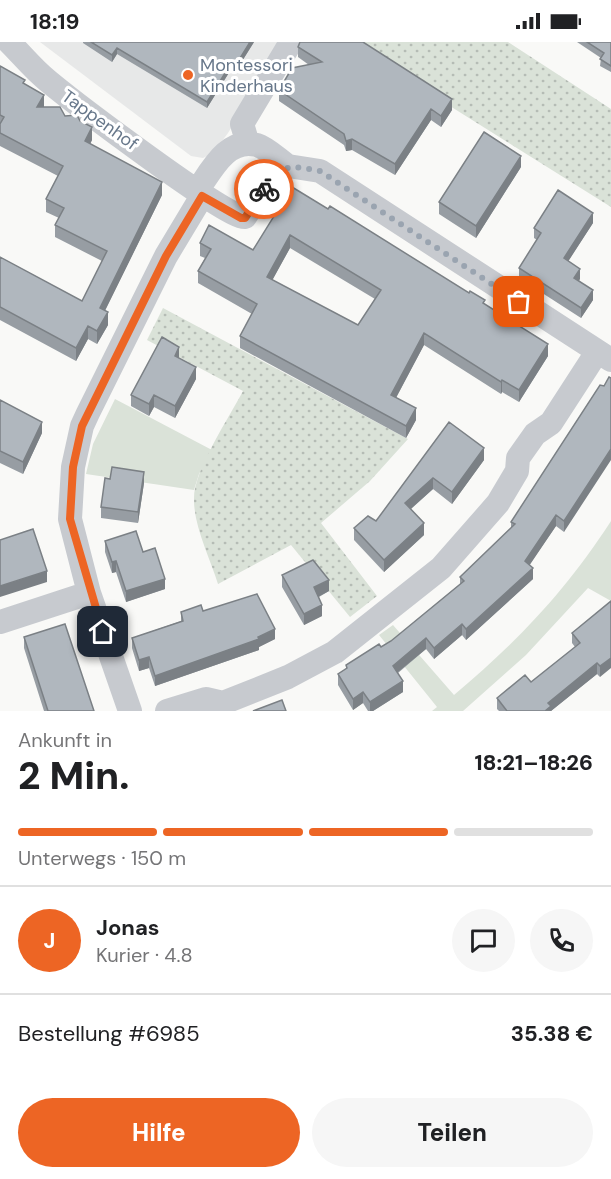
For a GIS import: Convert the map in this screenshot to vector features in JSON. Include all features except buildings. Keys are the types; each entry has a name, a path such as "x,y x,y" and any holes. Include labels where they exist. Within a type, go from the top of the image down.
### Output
{"street":[{"name":"Tappenhof","path":"9,42 46,80 200,193 237,217 245,218 274,173 288,166"},
{"path":"248,144 242,124 291,42"},
{"path":"130,711 89,593 70,519 73,467 82,426 166,256 200,193 221,156 233,148 248,144 258,146 288,166 320,171 604,356 551,423 534,434 519,458 518,471 498,503 441,568 335,652 288,677 223,703 206,699 167,711"},
{"path":"0,622 89,593"}],"shaded area":[{"path":"40,42 285,42 228,133 213,153 203,158 191,156"},
{"path":"348,42 508,42 611,109 611,207"},
{"path":"163,308 408,439 370,481 321,523 377,596 350,617 291,545 218,584 197,521 195,488 205,460 243,391 147,340"},
{"path":"115,399 212,450 199,474 194,490 86,474 93,444"},
{"path":"611,521 611,601 588,588 526,655 463,711 432,711 437,707 379,635 393,625 454,695 520,635 558,593"}],"way so far":[{"path":"264,189 274,173 288,166 320,171 519,302"}],"place":[{"name":"Montessori Kinderhaus","path":"188,75"}],"route":[{"path":"103,632 89,593 70,519 73,467 82,426 166,256 202,196 237,217 245,218 264,189"}]}
